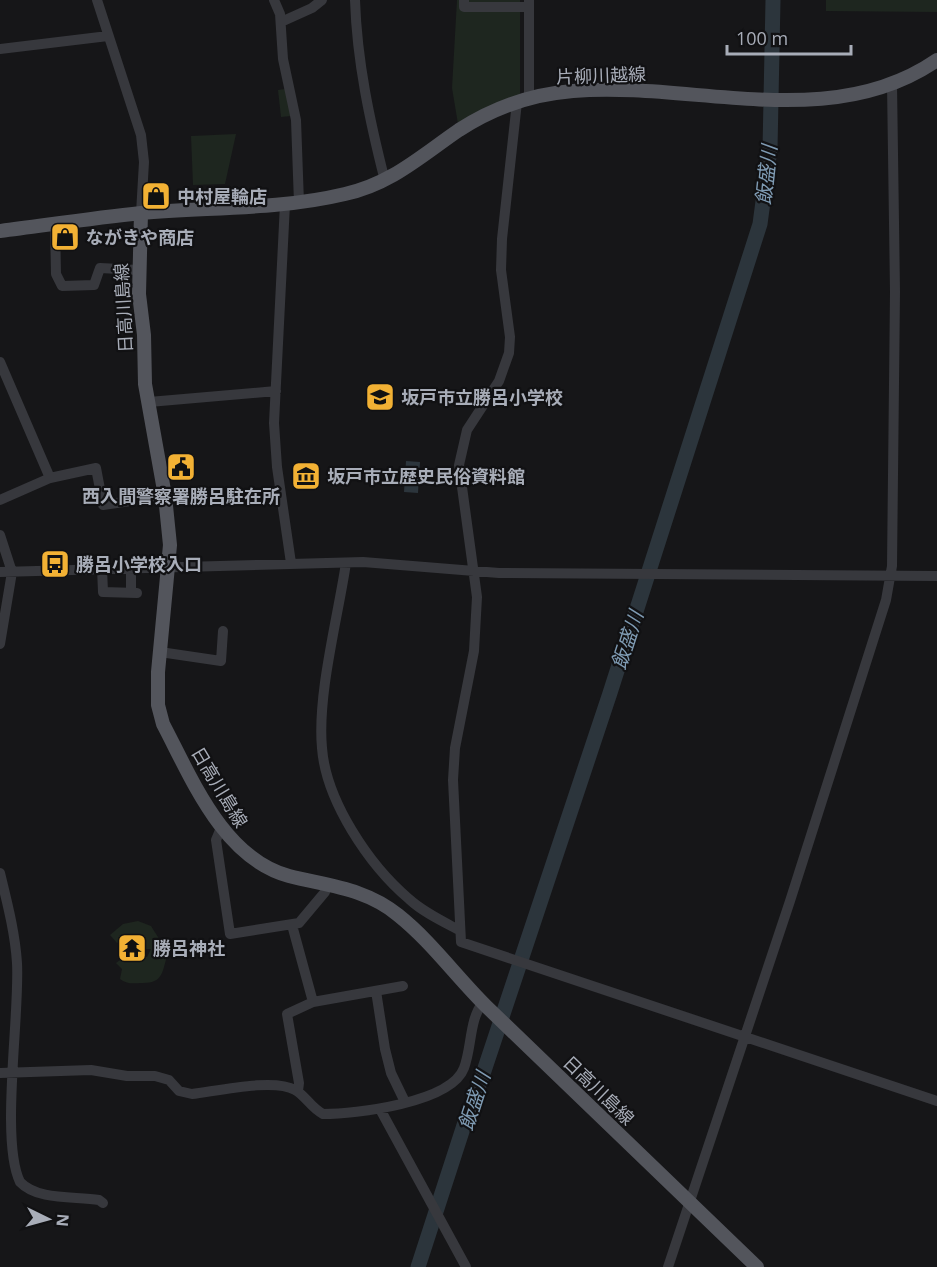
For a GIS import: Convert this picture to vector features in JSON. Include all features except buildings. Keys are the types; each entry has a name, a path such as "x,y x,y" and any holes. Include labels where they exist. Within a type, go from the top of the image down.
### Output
{"main road":[{"name":"片柳川越線","path":"141,213 292,203 345,194 386,181 460,130 523,101 574,91 629,90 789,100 852,94 892,84 937,60"},
{"path":"0,231 141,213"},
{"name":"日高川島線","path":"141,213 138,270 145,384 170,536 159,652 160,716 221,828 235,845 254,861 273,871 364,894 396,913 485,1005 757,1267"}],"street":[{"path":"97,0 142,145 144,162 141,213"},
{"path":"274,0 281,22 283,59 296,120 292,203 276,391 275,442 291,563"},
{"path":"281,22 312,8 322,0"},
{"path":"356,0 356,24 370,124 386,181"},
{"path":"464,0 464,7 529,4 523,101 502,239 502,280 510,337 509,353 499,381 467,430 459,465 477,597 474,651 454,758 459,930 463,944 937,1101"},
{"path":"0,50 108,36"},
{"path":"668,1267 880,624 890,576 895,292 892,84"},
{"path":"55,224 57,274 62,286 94,285 100,268 138,270"},
{"path":"0,362 50,478"},
{"path":"149,402 276,391"},
{"path":"0,500 50,478 96,468 103,505 165,496"},
{"path":"0,535 12,572 0,644"},
{"path":"0,572 346,563 474,572 937,576"},
{"path":"346,563 323,707 322,748 330,788 354,835 399,889 420,908 459,930"},
{"path":"102,568 103,592 134,593 131,568"},
{"path":"159,652 220,661 223,631"},
{"path":"221,828 216,840 230,934 292,925 304,919 325,892 327,883"},
{"path":"0,873 17,963 17,988 3,1073 9,1162 21,1182 35,1191 47,1195 99,1200 103,1203"},
{"path":"292,925 313,1002"},
{"path":"298,1091 299,1083 286,1014 313,1002 403,986"},
{"path":"376,991 387,1057 405,1102"},
{"path":"3,1073 91,1070 127,1076 155,1076 169,1080 186,1093 270,1086 288,1087 298,1091 313,1108 323,1114 380,1109 448,1087 459,1077 465,1066 476,1012 485,1005"},
{"path":"380,1109 466,1267"}],"shaded area":[{"path":"457,0 520,0 520,97 458,124 452,88"},
{"path":"826,0 937,0 937,12 826,11"},
{"path":"285,89 291,116 281,117 278,90"},
{"path":"236,134 225,184 193,185 191,136"},
{"path":"406,461 420,462 418,493 404,492"},
{"path":"138,921 151,926 168,953 159,978 150,982 131,983 120,979 122,969 116,963 124,957 147,957 151,949 145,949 145,941 133,936 117,943 110,935 123,924"}],"waterway":[{"name":"飯盛川","path":"418,1267 610,693 760,224 770,149 773,0"}],"place":[{"name":"中村屋輪店","path":"156,196"},
{"name":"ながきや商店","path":"65,237"},
{"name":"坂戸市立勝呂小学校","path":"380,397"},
{"name":"西入間警察署勝呂駐在所","path":"181,467"},
{"name":"坂戸市立歴史民俗資料館","path":"306,476"},
{"name":"勝呂小学校入口","path":"55,564"},
{"name":"勝呂神社","path":"132,948"}]}
